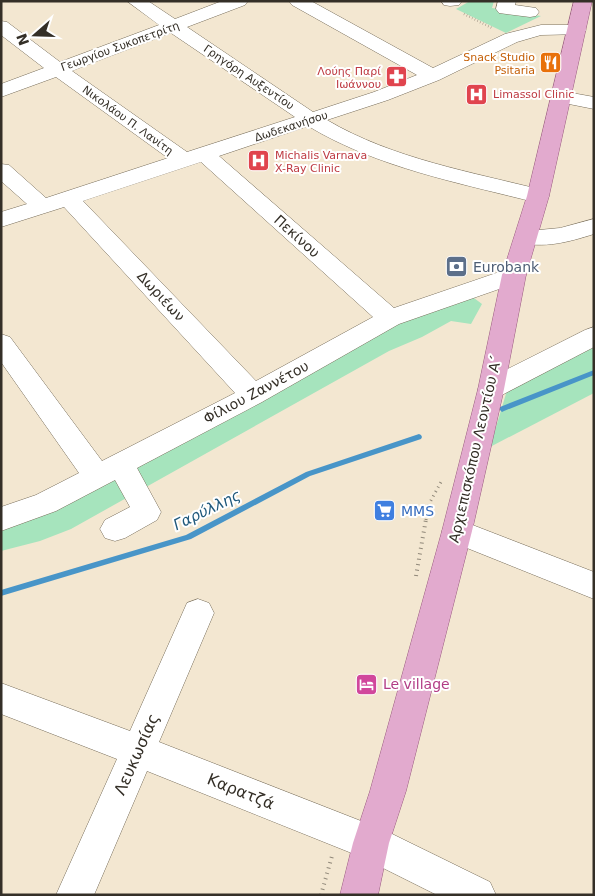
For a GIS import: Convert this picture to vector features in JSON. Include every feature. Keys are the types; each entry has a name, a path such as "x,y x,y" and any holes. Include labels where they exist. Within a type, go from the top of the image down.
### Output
{"main road":[{"name":"Αρχιεπισκόπου Λεοντίου Α΄","path":"359,895 371,843 388,791 457,530 491,389 514,275 538,196 561,97 581,38 583,1"}],"street":[{"name":"Γρηγόρη Αυξεντίου","path":"136,1 312,120 340,136 388,157 538,196"},
{"name":"Γεωργίου Συκοπετρίτη","path":"1,91 239,1"},
{"path":"298,1 432,76"},
{"path":"507,1 505,9 530,12"},
{"name":"Νικολάου Π. Λανίτη","path":"1,26 57,69 193,156"},
{"name":"Δωδεκανήσου","path":"1,220 193,156 312,120 432,76 511,38 541,30 581,38"},
{"path":"561,97 594,103"},
{"name":"Πεκίνου","path":"193,156 390,318"},
{"path":"1,170 42,206"},
{"name":"Δωριέων","path":"68,198 253,395"},
{"path":"526,237 541,239 560,236 594,226"},
{"name":"Φίλιου Ζαννέτου","path":"1,519 46,503 253,395 390,318 514,275"},
{"path":"491,389 594,336"},
{"path":"1,344 108,470 148,512 115,529"},
{"path":"457,530 594,586"},
{"name":"Λευκωσίας","path":"75,895 198,613"},
{"name":"Καρατζά","path":"1,698 220,782 371,843 477,895"}],"path":[{"path":"452,2 448,6 511,38"}],"green space":[{"path":"470,1 494,1 492,8 541,16 506,33 456,9"},
{"path":"461,297 474,298 482,304 471,324 451,321 422,337 389,351 71,529 40,541 1,551 1,527 97,486 198,436 246,402 424,310"},
{"path":"594,341 594,393 490,447 508,387"}],"waterway":[{"name":"Γαρύλλης","path":"502,409 594,372"},
{"name":"Γαρύλλης","path":"1,593 188,537 308,474 419,437"}],"place":[{"name":"Snack Studio Psitaria","path":"551,63"},
{"name":"Λούης Παρί Ιωάννου","path":"397,77"},
{"name":"Limassol Clinic","path":"477,94"},
{"name":"Michalis Varnava X-Ray Clinic","path":"259,161"},
{"name":"Eurobank","path":"457,267"},
{"name":"MMS","path":"385,511"},
{"name":"Le village","path":"367,684"}]}
